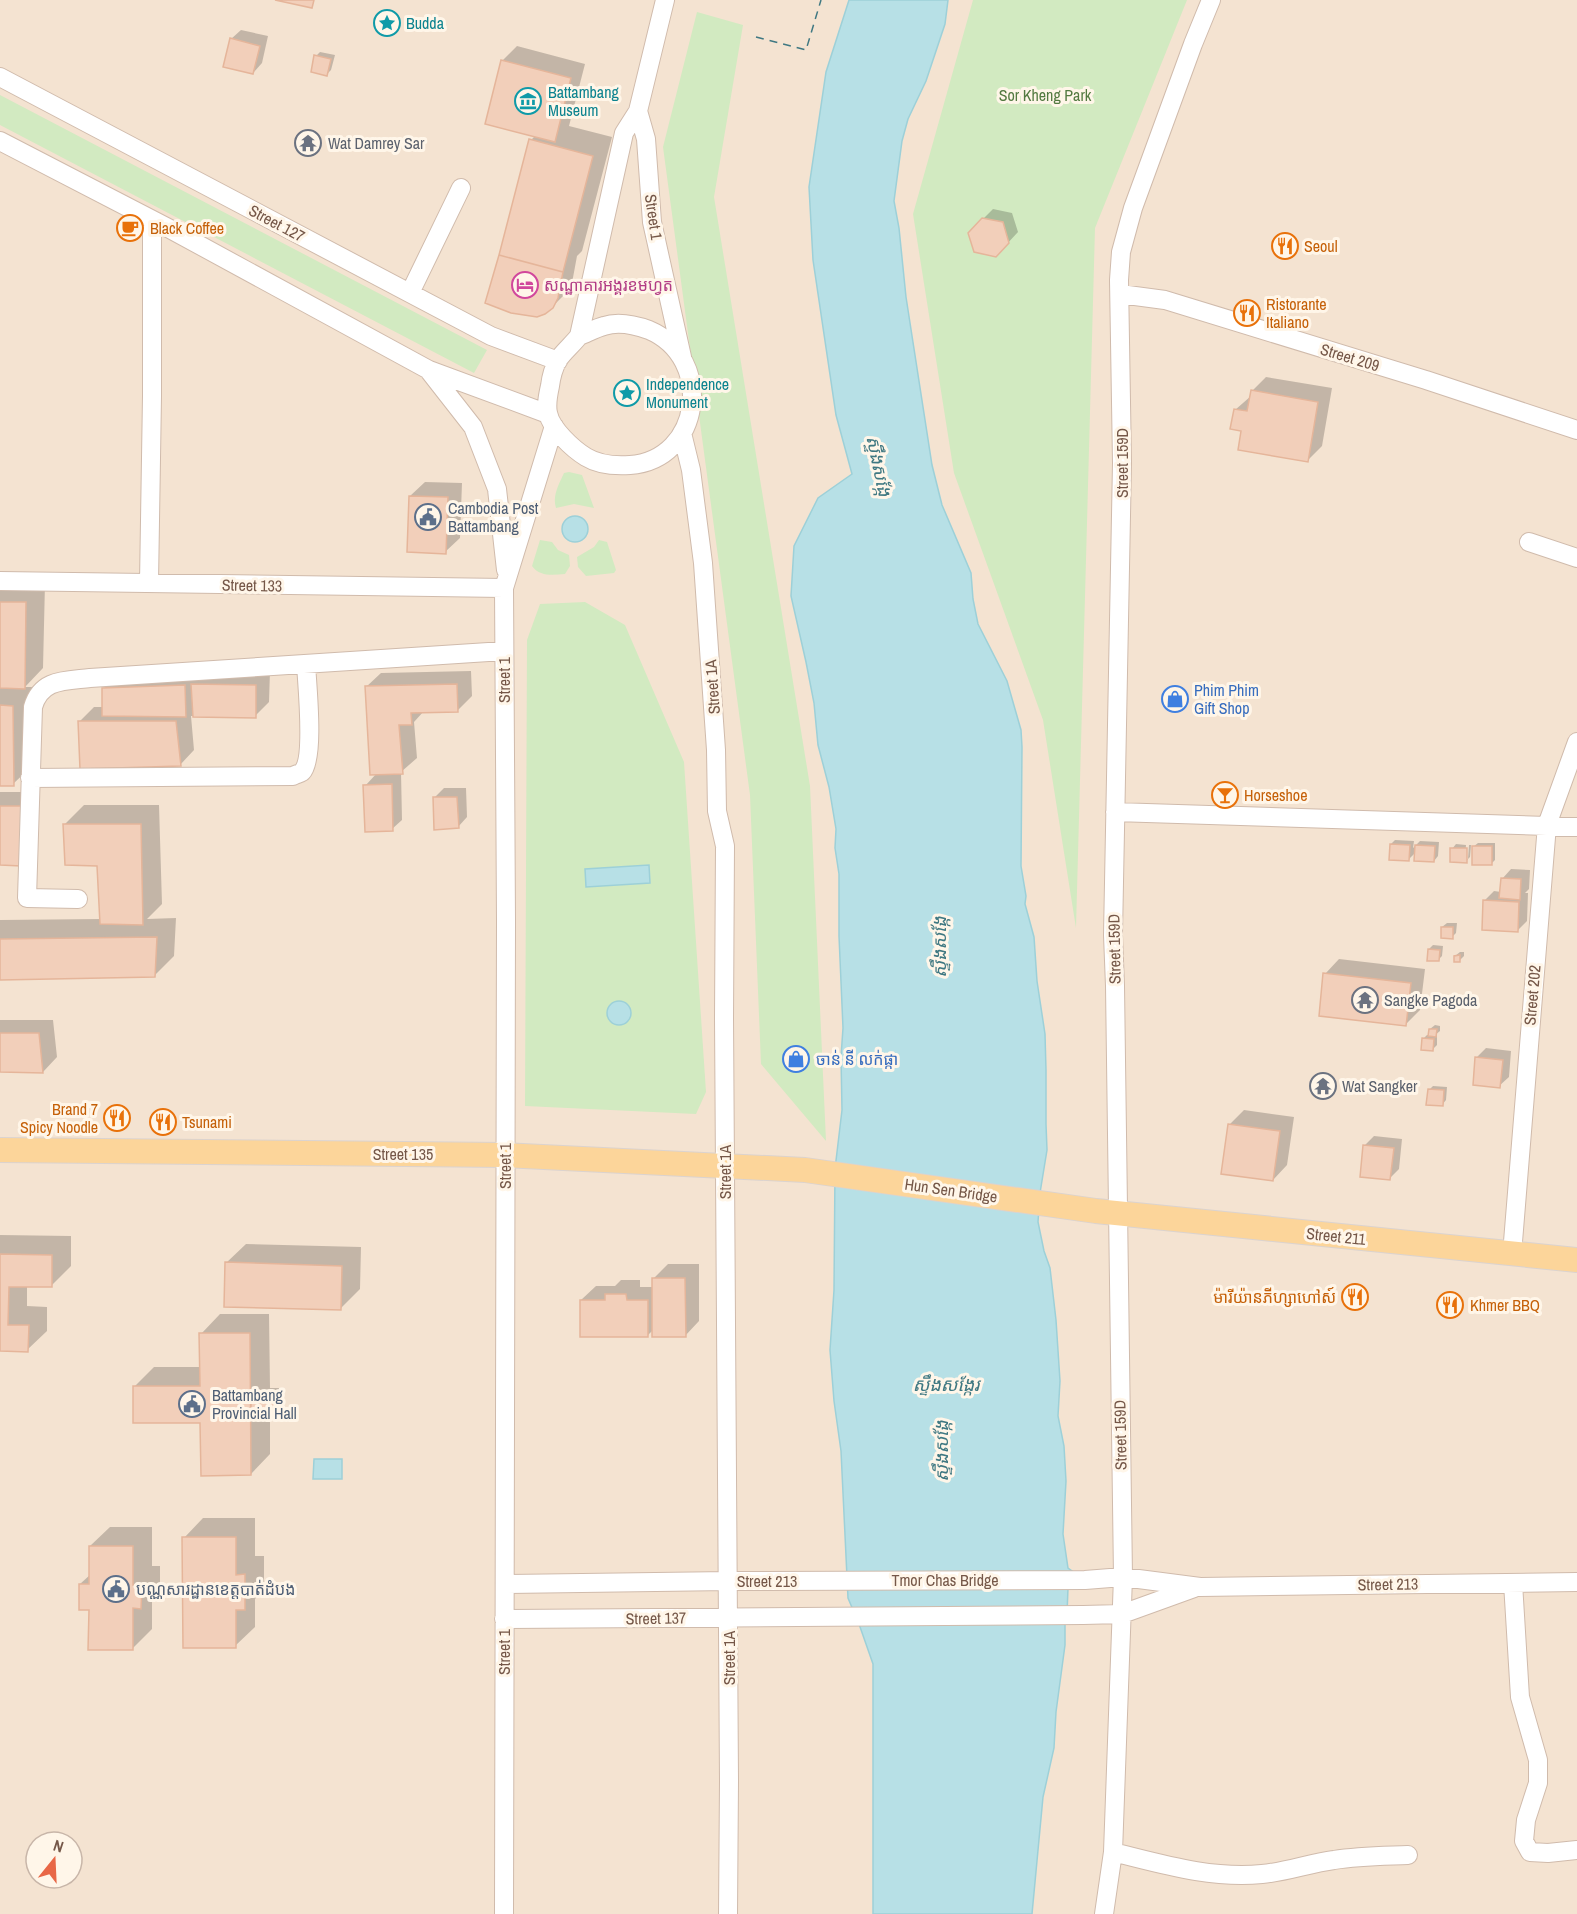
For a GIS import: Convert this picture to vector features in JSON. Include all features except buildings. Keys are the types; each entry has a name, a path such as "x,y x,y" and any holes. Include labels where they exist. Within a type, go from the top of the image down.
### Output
{"main road":[{"name":"Street 135","path":"0,1150 505,1155 806,1170"},
{"name":"Hun Sen Bridge","path":"806,1170 1106,1212"},
{"name":"Street 211","path":"1106,1212 1577,1260"}],"street":[{"name":"Street 1","path":"579,336 624,133 638,111 665,0"},
{"name":"Street 159D","path":"1104,1914 1113,1852 1123,1576 1106,1212 1115,986 1113,935 1122,463 1120,252 1133,208 1211,0"},
{"name":"Street 127","path":"0,77 491,336 558,361"},
{"name":"Street 1","path":"638,111 646,139 652,222 682,357"},
{"path":"0,141 152,220 429,370 551,420"},
{"path":"410,293 461,188"},
{"path":"149,583 152,220"},
{"name":"Street 209","path":"1120,294 1165,300 1426,380 1577,430"},
{"path":"606,325 635,325 662,336 682,357 692,382 692,408 682,433 664,453 640,464 613,466 588,458 567,442 551,420 548,399 550,381 558,361 579,336 606,325"},
{"path":"429,370 474,427 497,489 506,584"},
{"name":"Street 1","path":"504,1914 504,651 506,584 551,420"},
{"name":"Street 1A","path":"682,433 691,470 703,563 716,750 717,811 725,846 729,1581 728,1914"},
{"path":"1529,542 1577,558"},
{"name":"Street 133","path":"0,581 506,584"},
{"path":"78,899 27,898 33,707 36,696 45,687 59,682 90,678 504,651"},
{"path":"30,778 293,776 302,771 306,763 310,735 306,664"},
{"name":"Street 202","path":"1512,1254 1547,825 1577,742"},
{"path":"1115,812 1577,827"},
{"name":"Street 213","path":"1085,1580 1123,1576 1200,1587 1577,1582"},
{"name":"Tmor Chas Bridge","path":"806,1581 1085,1580"},
{"path":"505,1584 729,1581"},
{"name":"Street 213","path":"729,1581 806,1581"},
{"path":"1513,1583 1520,1698 1538,1760 1538,1783 1526,1820 1524,1841 1530,1852 1577,1850"},
{"name":"Street 213","path":"807,1617 1122,1614 1200,1587"},
{"name":"Street 137","path":"504,1619 807,1617"},
{"path":"1113,1852 1197,1872 1232,1875 1264,1874 1334,1860 1368,1856 1408,1856"}],"shaded area":[{"path":"0,0 1577,0 1577,1914 0,1914"}],"green space":[{"name":"Sor Kheng Park","path":"973,0 1187,0 1095,228 1076,928 1043,720 954,473 913,214"},
{"path":"697,12 743,25 714,197 810,786 826,1141 761,1064 750,795 663,147"},
{"path":"0,95 487,350 474,373 0,125"},
{"path":"564,473 582,475 594,508 574,504 556,508 557,490"},
{"path":"540,540 552,542 558,550 569,555 570,566 565,574 543,574 532,566"},
{"path":"599,540 607,542 616,570 614,573 586,576 578,567 577,557 594,547"},
{"path":"585,602 625,625 684,762 706,1092 696,1114 525,1106 527,640 540,604"}],"water":[{"name":"ស្ទឹងសង្កែរ","path":"849,0 948,0 945,24 926,81 908,119 902,141 894,201 932,465 942,505 971,573 978,624 1007,681 1021,730 1021,866 1026,896 1025,904 1034,937 1037,981 1045,1034 1047,1150 1038,1222 1050,1268 1056,1320 1060,1381 1058,1416 1064,1446 1066,1481 1063,1534 1068,1568 1085,1580 1068,1588 1065,1645 1056,1712 1054,1748 1043,1797 1032,1914 873,1914 873,1664 848,1598 841,1451 830,1350 834,1290 835,1169 842,1110 843,1028 839,874 835,848 836,829 829,787 818,745 814,703 791,596 794,546 818,498 852,474 836,415 813,260 809,187 826,72"},
{"path":"575,516 584,520 588,529 584,538 575,542 566,538 562,529 566,520"},
{"path":"649,865 650,883 586,887 585,869"},
{"path":"619,1001 628,1004 631,1013 628,1022 619,1025 610,1022 607,1013 610,1004"},
{"path":"314,1459 342,1459 342,1479 313,1479"}],"ferry route":[{"path":"756,37 806,50 821,0"}],"place":[{"name":"Budda","path":"387,23"},
{"name":"Battambang Museum","path":"528,101"},
{"name":"Wat Damrey Sar","path":"308,143"},
{"name":"Black Coffee","path":"130,228"},
{"name":"Seoul","path":"1285,246"},
{"name":"សណ្ឋាគារអង្គរខមហ្វត","path":"525,285"},
{"name":"Ristorante Italiano","path":"1247,313"},
{"name":"Independence Monument","path":"627,393"},
{"name":"Cambodia Post Battambang","path":"428,517"},
{"name":"Phim Phim Gift Shop","path":"1175,699"},
{"name":"Horseshoe","path":"1225,795"},
{"name":"Sangke Pagoda","path":"1365,1000"},
{"name":"ចាន់ នី លក់ផ្កា","path":"796,1059"},
{"name":"Wat Sangker","path":"1323,1086"},
{"name":"Brand 7 Spicy Noodle","path":"117,1118"},
{"name":"Tsunami","path":"163,1122"},
{"name":"ម៉ារីយ៉ានភីហ្សាហៅស៍","path":"1355,1297"},
{"name":"Khmer BBQ","path":"1450,1305"},
{"name":"Battambang Provincial Hall","path":"192,1404"},
{"name":"បណ្ណសារដ្ឋានខេត្តបាត់ដំបង","path":"116,1589"}],"water label":[{"name":"ស្ទឹងសង្កែ","path":"879,466"},
{"name":"ស្ទឹងសង្កែ","path":"939,947"},
{"name":"ស្ទឹងសង្កែ","path":"941,1451"}]}
